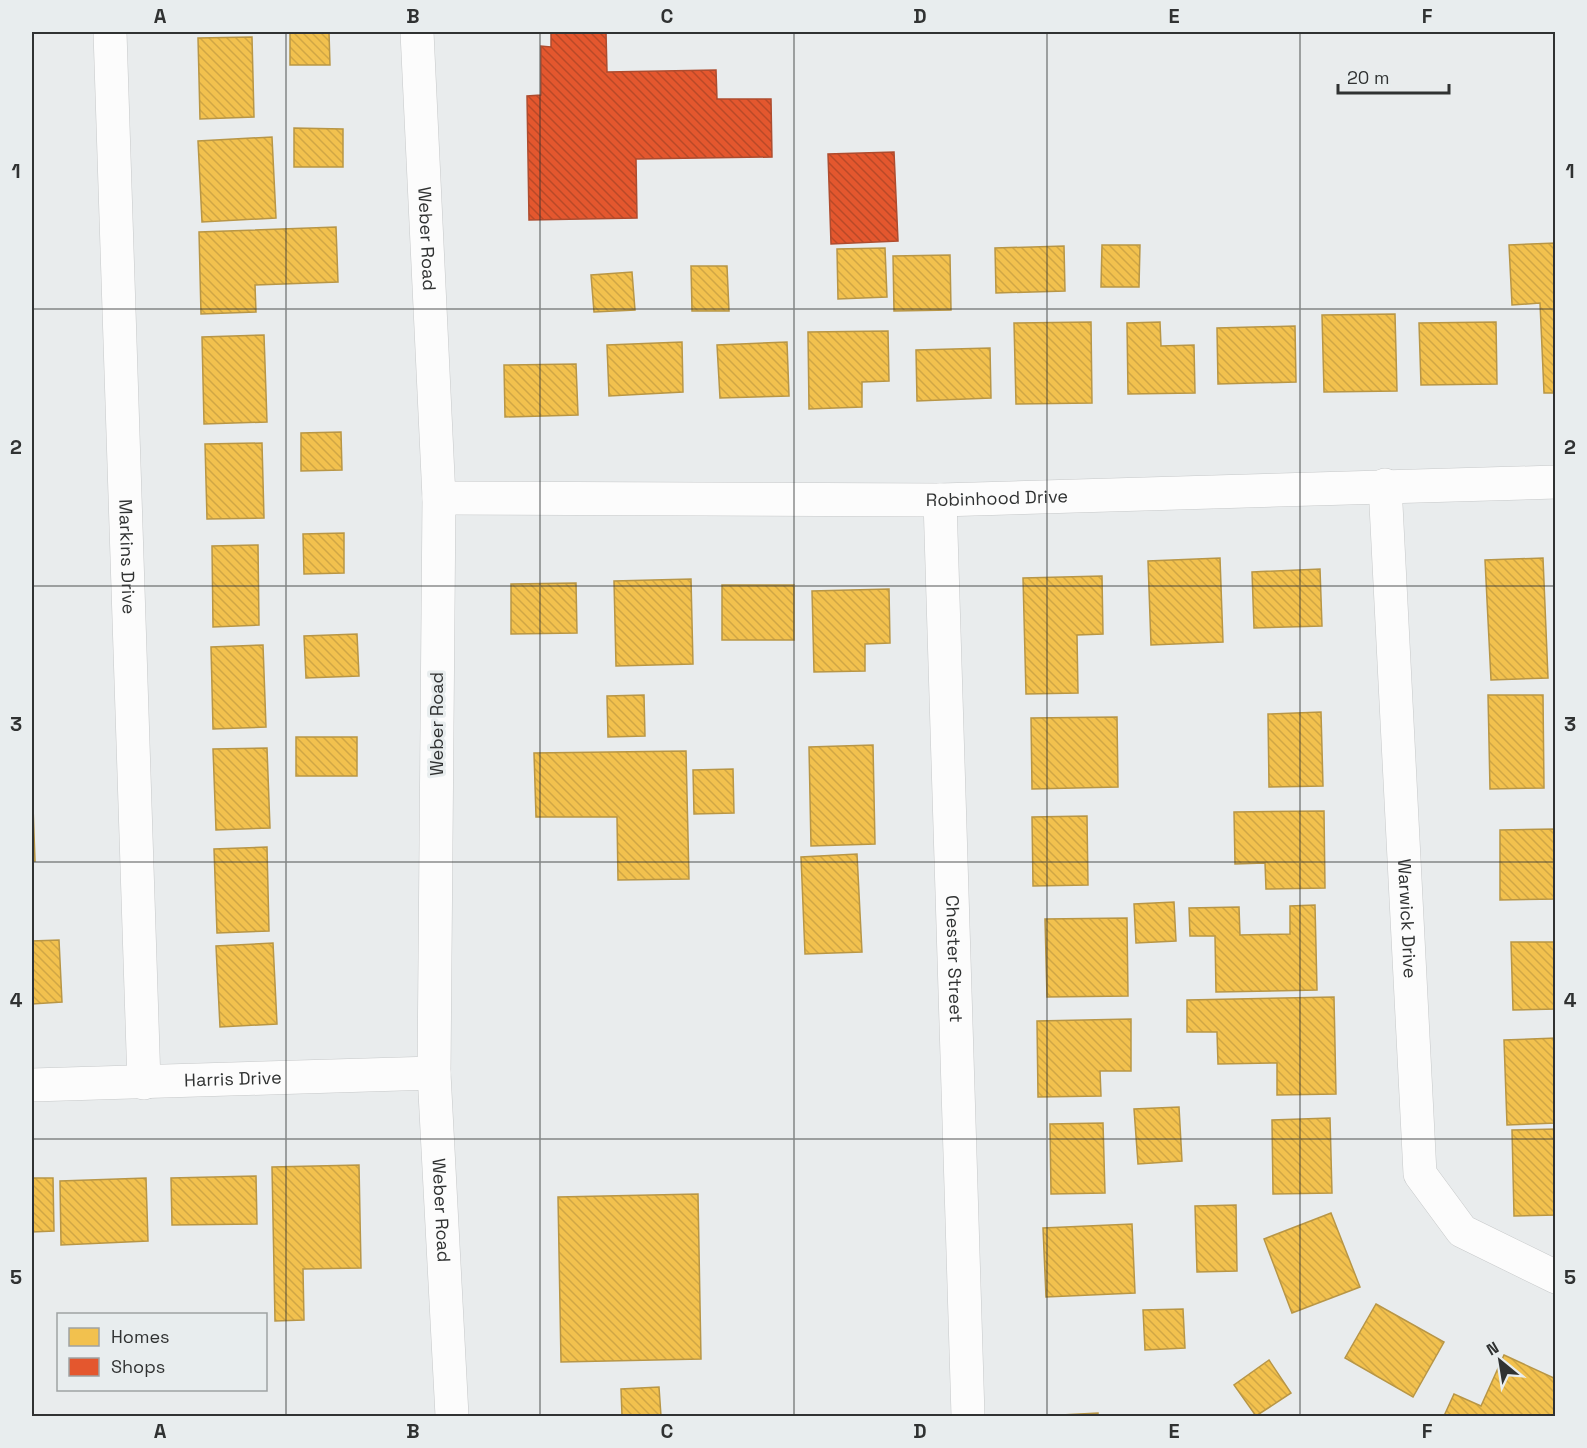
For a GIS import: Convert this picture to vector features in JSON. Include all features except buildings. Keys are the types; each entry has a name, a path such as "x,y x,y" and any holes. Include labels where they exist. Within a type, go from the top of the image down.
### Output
{"street":[{"name":"Markins Drive","path":"110,32 144,1083"},
{"name":"Weber Road","path":"417,32 439,498 434,1073 452,1416"},
{"name":"Robinhood Drive","path":"439,498 940,500 1385,485 1556,482"},
{"name":"Warwick Drive","path":"1385,485 1420,1174 1462,1231 1556,1278"},
{"name":"Chester Street","path":"940,500 968,1416"},
{"name":"Harris Drive","path":"32,1085 434,1073"}]}
